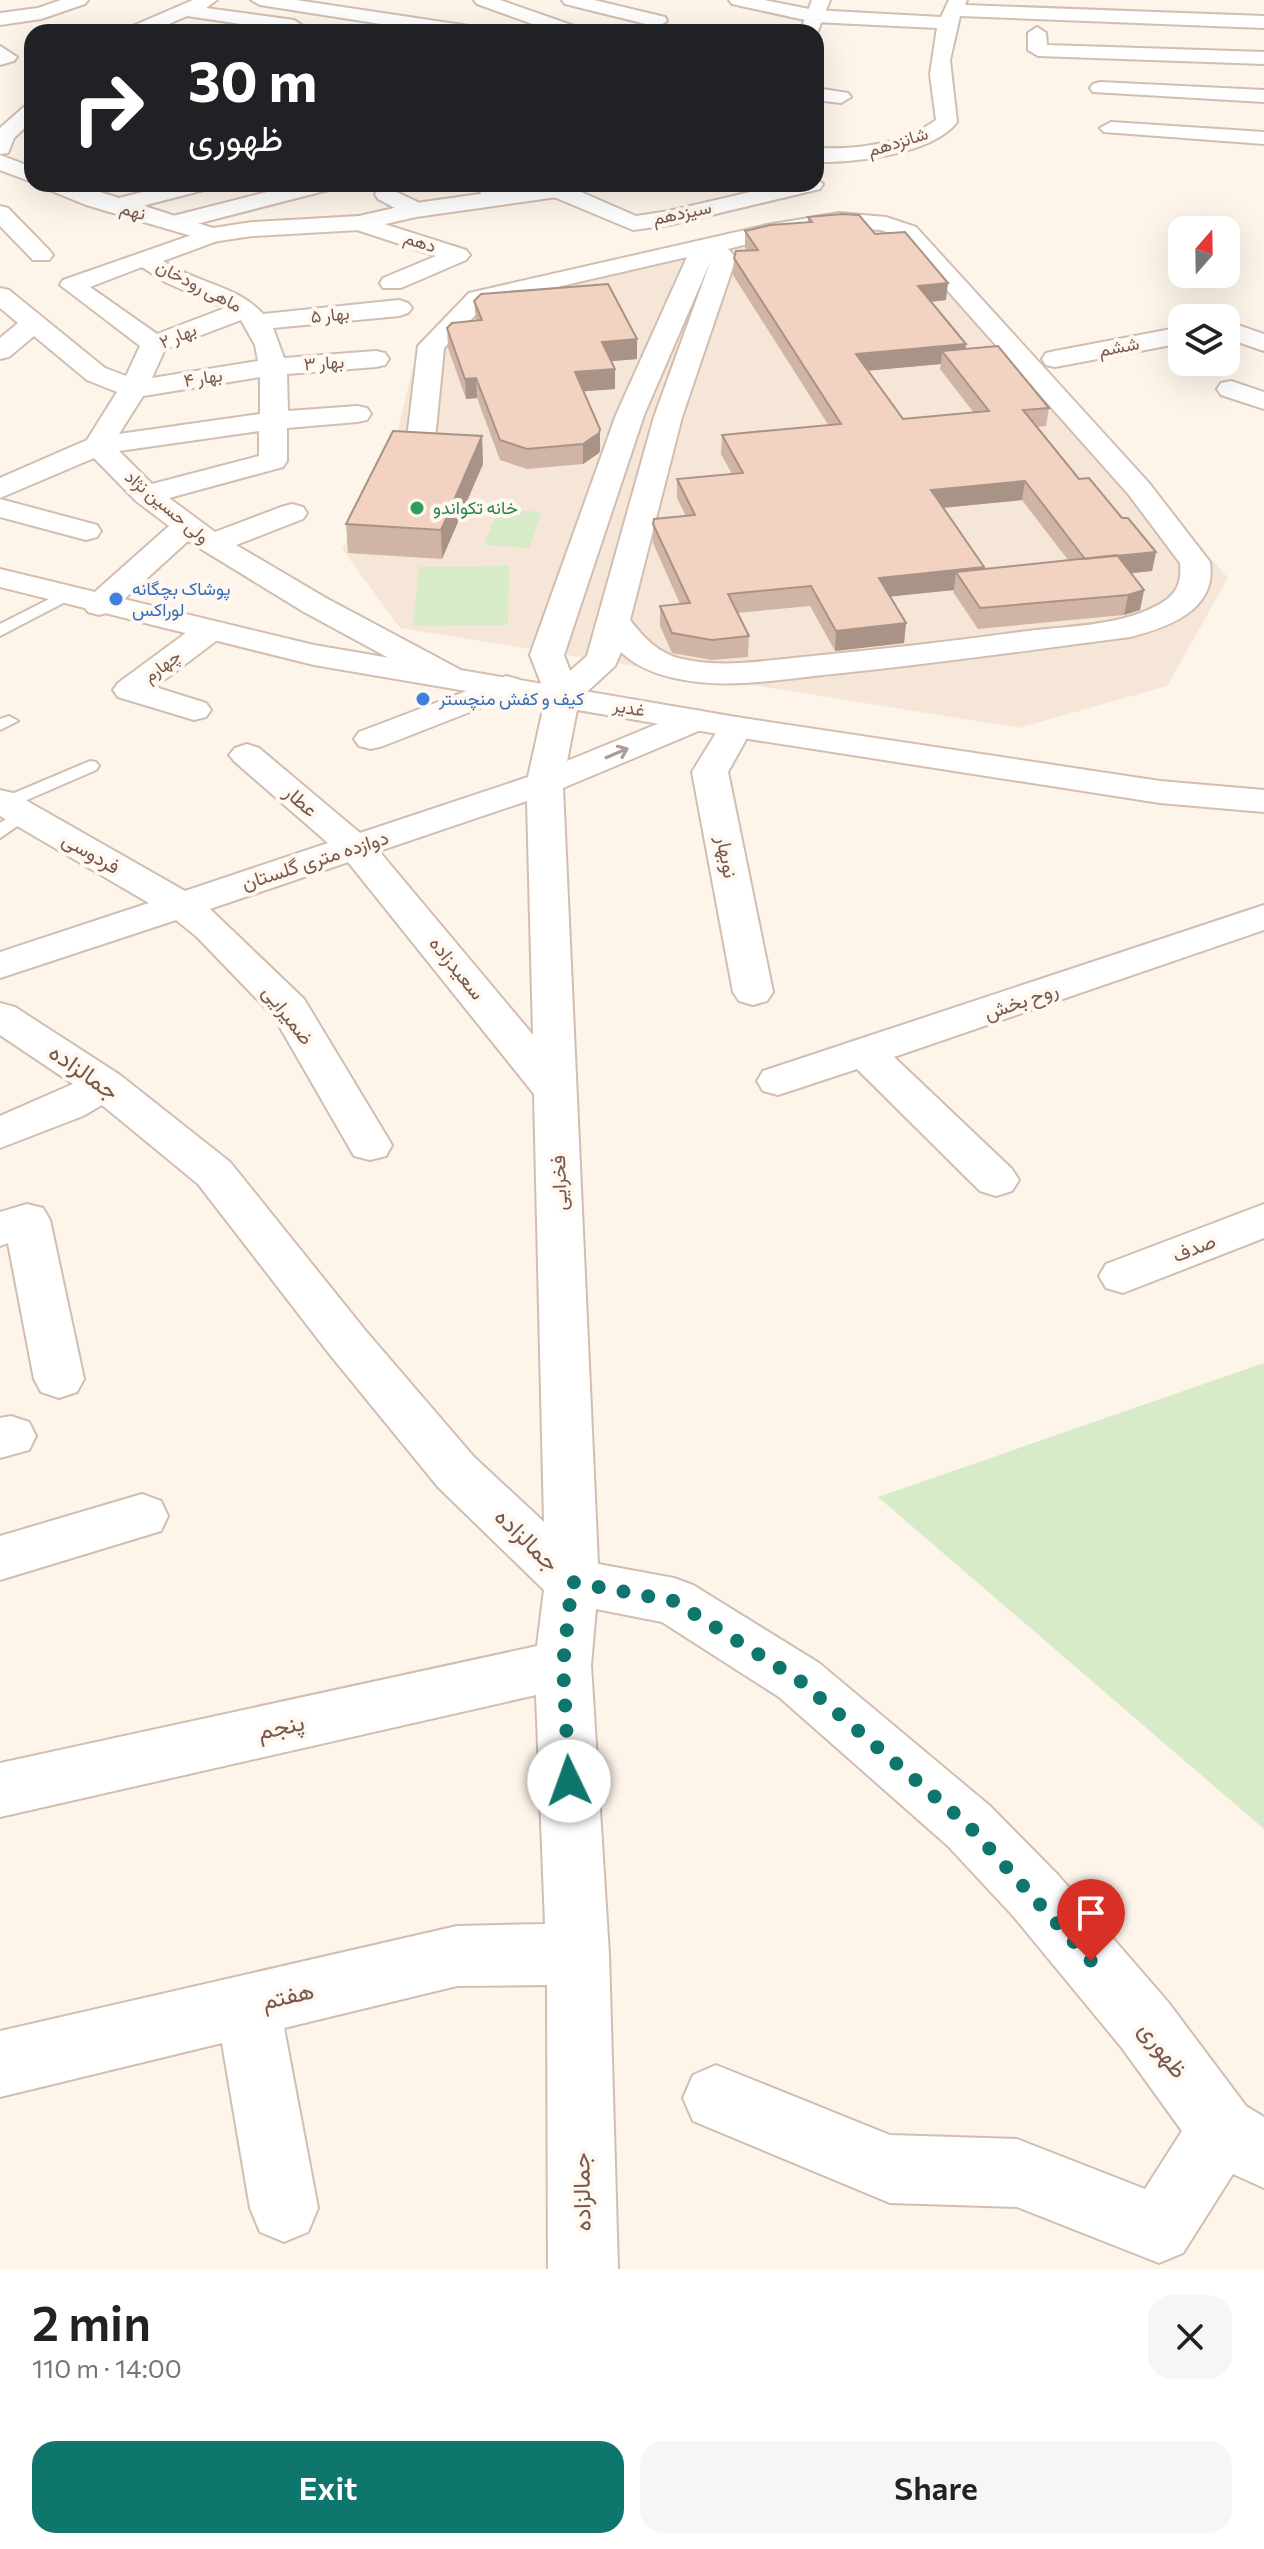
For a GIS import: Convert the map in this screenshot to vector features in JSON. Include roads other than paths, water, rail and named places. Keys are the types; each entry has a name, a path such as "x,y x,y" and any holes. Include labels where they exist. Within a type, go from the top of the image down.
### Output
{"street":[{"path":"0,19 34,6 79,0"},
{"path":"152,24 208,0"},
{"path":"260,0 417,24"},
{"path":"349,0 423,12"},
{"path":"483,0 550,24"},
{"path":"571,0 658,21 645,24"},
{"path":"738,0 815,16 1165,9 1256,22 1264,95 1100,88"},
{"path":"34,6 61,24"},
{"path":"183,10 277,24"},
{"name":"شانزدهم","path":"824,156 868,153 929,134 947,122 938,80 940,45 953,11"},
{"path":"1037,33 1038,50 1259,58"},
{"path":"0,52 7,57 0,59"},
{"path":"824,95 841,97"},
{"path":"0,107 24,107"},
{"path":"0,148 4,136 24,115"},
{"path":"1111,128 1264,138"},
{"path":"0,160 24,156"},
{"name":"سیزدهم","path":"824,159 860,174 827,181"},
{"path":"0,160 24,171"},
{"name":"نهم","path":"81,192 115,206 212,235"},
{"path":"115,206 169,192"},
{"path":"173,223 293,192"},
{"name":"ماهی رودخان","path":"146,495 273,461 273,367 268,338 253,316 232,300 155,266 150,262 157,253 212,235 252,229 359,223 487,192"},
{"name":"سیزدهم","path":"574,192 633,223 669,218 780,192"},
{"path":"386,194 416,210"},
{"path":"0,213 41,255"},
{"path":"421,439 431,346 478,298 847,220 883,224 908,232 1139,489 1195,562 1198,573 1195,586 1175,609 1157,620 1130,627 874,660 736,673 703,672 664,665 641,654 613,620"},
{"name":"دهم","path":"359,223 458,255 389,285"},
{"path":"389,285 426,244"},
{"path":"545,783 563,696 547,655 630,415 699,256 718,246"},
{"path":"563,696 603,659 668,417 724,258 718,246"},
{"path":"154,344 72,285 157,253"},
{"name":"بهار ۵","path":"253,316 389,285"},
{"path":"0,351 12,314 96,374 133,389 98,446"},
{"name":"بهار ۲","path":"133,389 154,344 253,316"},
{"path":"1240,334 1264,343"},
{"name":"ششم","path":"1055,359 1168,338"},
{"name":"بهار ۳","path":"273,367 376,359"},
{"name":"بهار ۴","path":"133,389 273,367"},
{"path":"1231,389 1264,401"},
{"path":"0,489 98,446 272,421 357,414"},
{"path":"630,415 668,417"},
{"name":"ولی حسین نژاد","path":"98,446 146,495 198,536 315,605 447,676"},
{"path":"0,508 86,531"},
{"path":"99,605 198,536 292,513"},
{"name":"غدیر","path":"0,578 99,605 314,655 736,727 1160,792 1264,801"},
{"name":"چهارم","path":"194,710 130,690 209,631"},
{"path":"371,739 506,686"},
{"name":"دوازده متری گلستان","path":"0,966 545,783 696,720"},
{"name":"نوبهار","path":"736,727 710,772 753,992"},
{"name":"عطار","path":"247,755 355,847"},
{"name":"فخرایی","path":"545,783 572,1582"},
{"name":"فردوسی","path":"7,812 181,905"},
{"name":"سعیدزاده","path":"355,847 386,881 556,1092"},
{"name":"ضمیرایی","path":"181,905 211,929 289,1008 370,1145"},
{"name":"روح بخش","path":"778,1081 1264,917"},
{"name":"جمالزاده","path":"0,1016 105,1085 214,1173 348,1343 456,1472 572,1582 563,1665 578,1954 583,2269"},
{"path":"865,1053 996,1180"},
{"path":"0,1133 68,1106 105,1085"},
{"path":"0,1229 27,1220 59,1379"},
{"name":"صدف","path":"1123,1276 1264,1220"},
{"path":"0,1558 142,1516"},
{"name":"ظهوری","path":"572,1582 674,1601 799,1680 969,1826 1026,1886 1243,2142"},
{"name":"پنجم","path":"0,1790 563,1665"},
{"name":"هفتم","path":"0,2064 457,1956 578,1954"},
{"path":"248,2006 284,2208"},
{"path":"716,2098 890,2169 1017,2173 1159,2229 1243,2142"}],"lane":[{"path":"0,631 65,596"},
{"path":"7,812 90,766"}],"place":[{"name":"خانه تکواندو","path":"417,508"},
{"name":"پوشاک بچگانه لوراکس","path":"116,599"},
{"name":"کیف و کفش منچستر","path":"423,699"}]}
